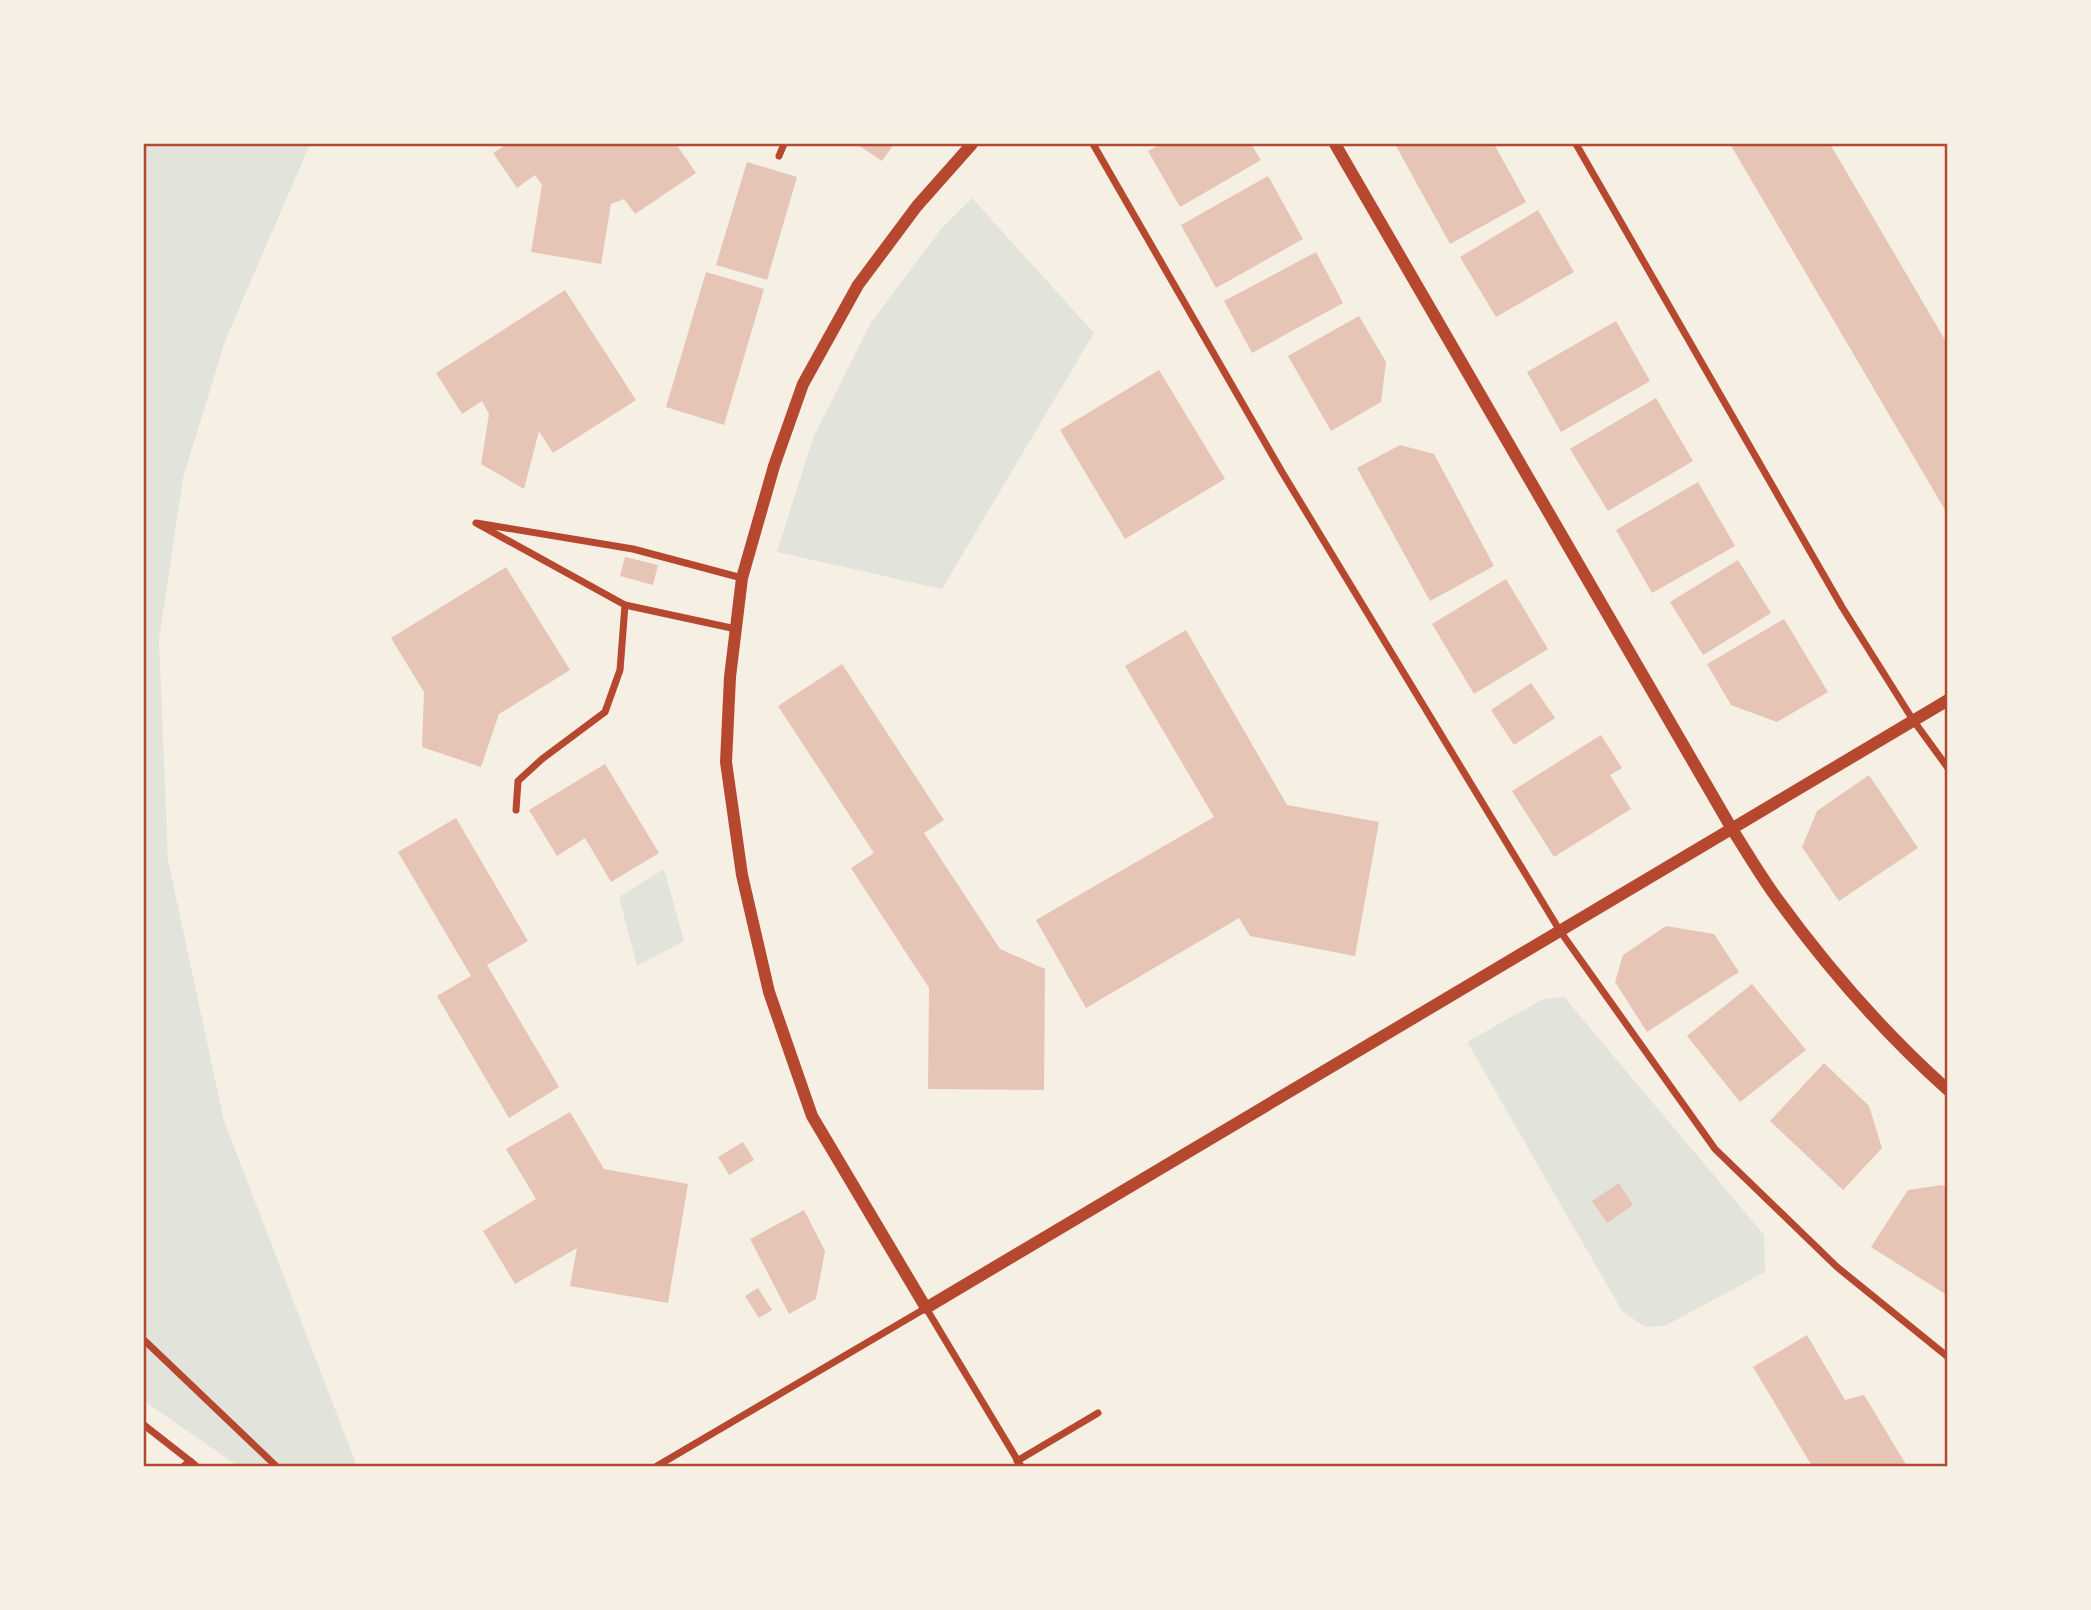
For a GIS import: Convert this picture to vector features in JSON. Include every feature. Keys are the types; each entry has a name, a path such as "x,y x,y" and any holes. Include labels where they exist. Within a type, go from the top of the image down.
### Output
{"street":[{"path":"779,156 784,144"},
{"path":"972,144 917,206 865,275 803,384 774,466 742,578 730,677 726,762 742,875 769,992 812,1116 1019,1464 1098,1413"},
{"path":"1093,144 1282,472 1560,930 1715,1149 1837,1267 1948,1356"},
{"path":"1335,144 1732,829 1775,896 1840,978 1915,1060 1948,1090"},
{"path":"1576,144 1835,595 1913,720 1948,768"},
{"path":"736,629 625,604 477,523 633,550 742,578"},
{"path":"516,810 518,781 542,759 605,712 620,670 625,604"},
{"path":"657,1466 1948,700"},
{"path":"144,1340 276,1466"},
{"path":"144,1425 190,1465"}],"shaded area":[{"path":"144,144 310,144 225,341 183,478 159,640 168,860 224,1121 357,1466 238,1466 144,1401"},
{"path":"972,198 1094,333 942,589 777,552 813,438 872,321 940,230"},
{"path":"664,869 684,941 637,966 619,897"},
{"path":"1564,997 1764,1235 1765,1272 1665,1326 1645,1327 1622,1311 1467,1042 1543,999"}],"building":[{"path":"507,144 676,144 696,173 635,214 624,199 611,204 601,264 531,252 542,185 535,175 517,188 493,153"},
{"path":"857,144 894,144 882,161"},
{"path":"1161,144 1251,144 1261,160 1180,207 1148,151"},
{"path":"1395,144 1494,144 1526,202 1450,244"},
{"path":"1730,144 1830,144 1948,345 1948,515"},
{"path":"747,162 797,177 767,280 716,265"},
{"path":"1268,176 1303,239 1216,288 1181,225"},
{"path":"1538,210 1574,272 1496,317 1460,257"},
{"path":"1316,252 1343,303 1252,353 1224,301"},
{"path":"706,272 764,289 724,425 666,407"},
{"path":"565,290 636,400 553,453 539,431 524,489 481,464 489,414 482,401 462,414 436,373"},
{"path":"1359,316 1386,362 1381,402 1331,431 1288,356"},
{"path":"1616,321 1650,381 1561,432 1527,372"},
{"path":"1159,370 1225,479 1125,539 1060,430"},
{"path":"1656,398 1693,461 1608,511 1570,449"},
{"path":"1400,445 1434,454 1494,566 1430,601 1357,468"},
{"path":"1698,482 1735,546 1652,593 1616,530"},
{"path":"625,557 658,565 653,585 620,576"},
{"path":"1738,560 1771,613 1703,655 1670,602"},
{"path":"506,567 570,670 499,714 481,767 422,747 424,692 391,638"},
{"path":"1506,579 1548,649 1474,694 1432,624"},
{"path":"1784,619 1828,692 1777,722 1731,705 1707,664"},
{"path":"1186,630 1287,805 1379,822 1355,956 1250,936 1239,918 1086,1008 1036,920 1214,817 1125,666"},
{"path":"842,664 944,820 924,833 1000,949 1045,969 1044,1090 928,1089 929,988 851,868 874,853 778,706"},
{"path":"1531,683 1555,718 1514,745 1491,710"},
{"path":"1601,735 1622,768 1610,775 1631,809 1554,857 1512,791"},
{"path":"605,764 659,853 611,882 585,838 557,856 529,810"},
{"path":"1869,775 1918,848 1839,901 1802,847 1817,811"},
{"path":"456,818 528,941 487,965 559,1087 509,1118 437,996 471,976 398,852"},
{"path":"1666,926 1714,934 1739,972 1647,1032 1615,982 1623,955"},
{"path":"1752,984 1806,1050 1740,1102 1687,1036"},
{"path":"1824,1063 1869,1106 1882,1148 1843,1190 1770,1121"},
{"path":"570,1112 604,1169 688,1184 668,1303 570,1286 577,1248 515,1284 483,1231 536,1199 506,1149"},
{"path":"743,1142 754,1160 729,1175 718,1157"},
{"path":"1619,1183 1633,1205 1607,1223 1592,1201"},
{"path":"1942,1185 1948,1188 1948,1290 1945,1294 1871,1247 1908,1190"},
{"path":"804,1210 825,1251 816,1299 789,1314 750,1239"},
{"path":"758,1288 772,1310 759,1318 745,1296"},
{"path":"1807,1335 1845,1400 1864,1395 1907,1466 1812,1466 1753,1367"}]}
